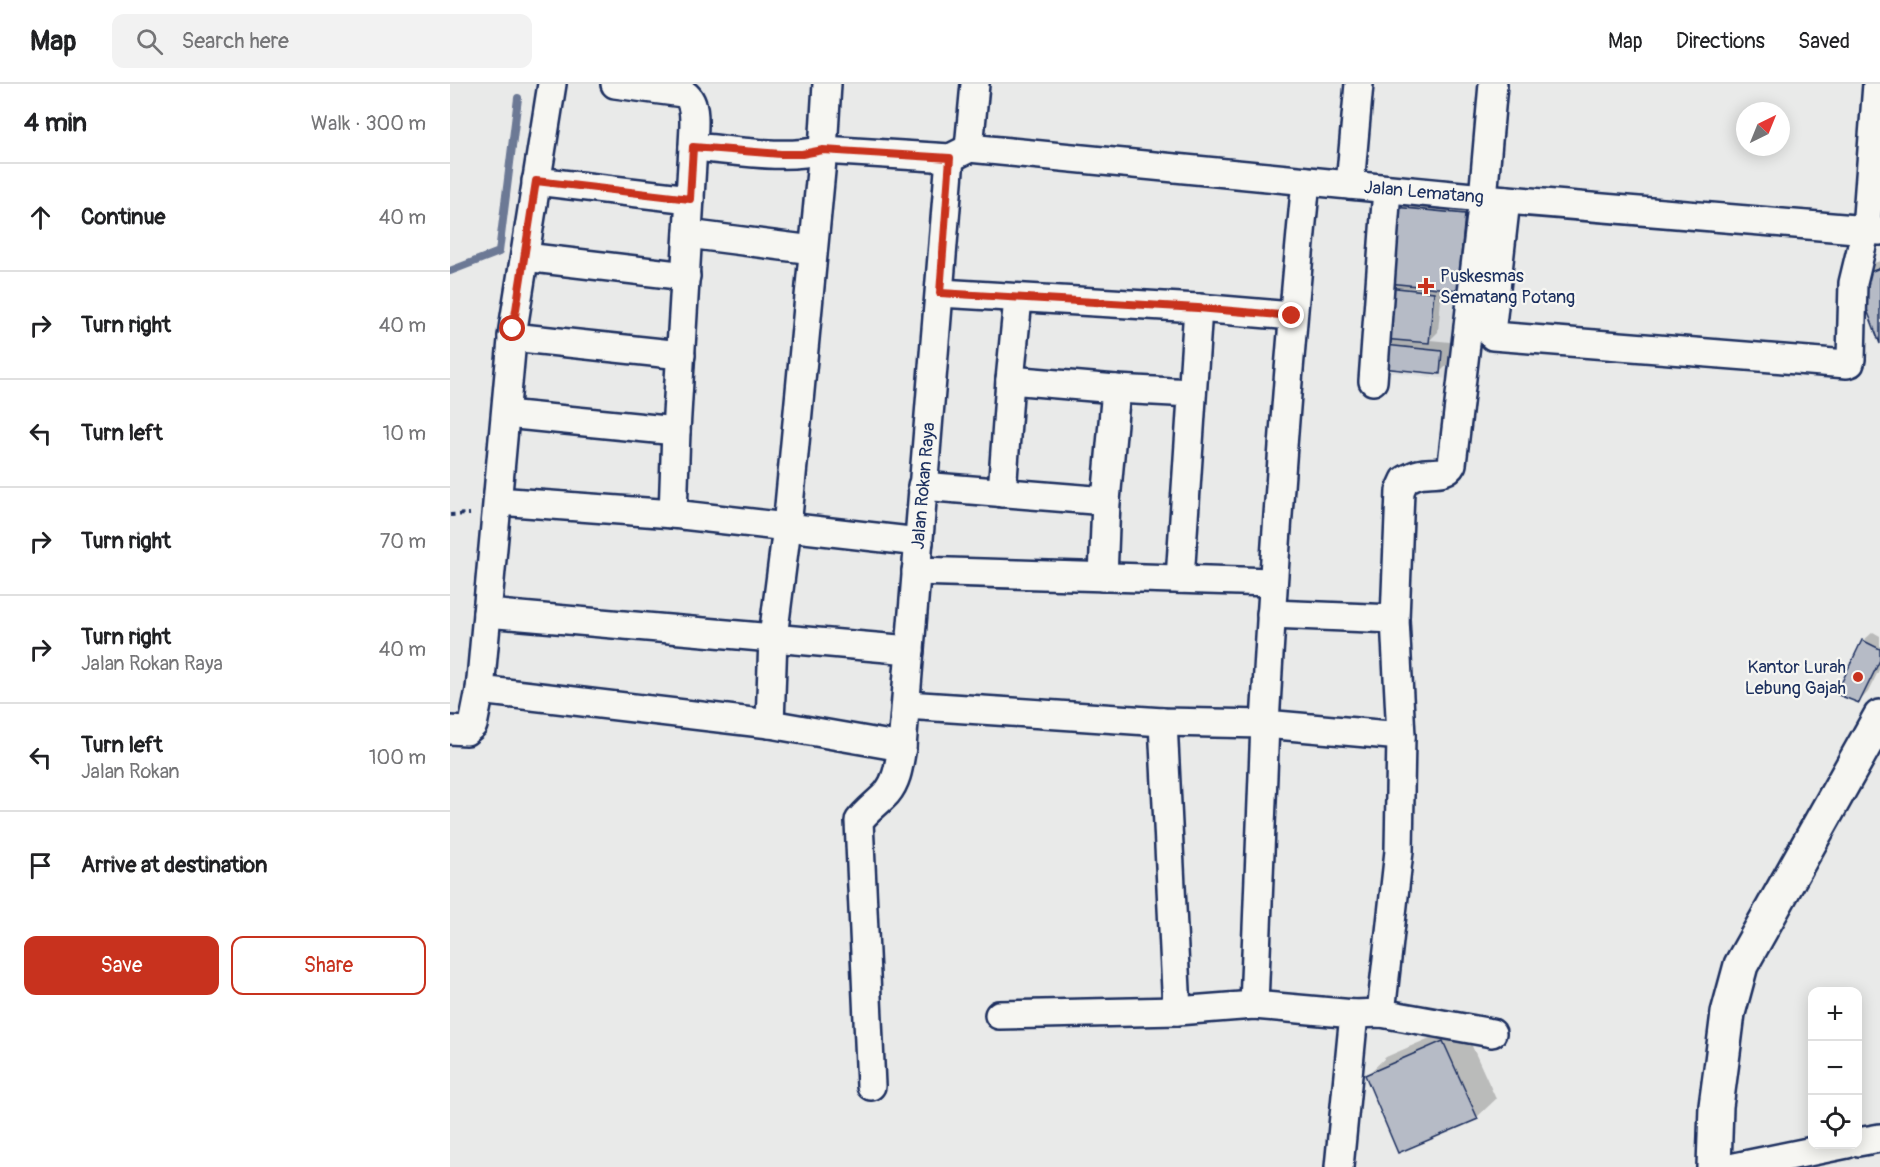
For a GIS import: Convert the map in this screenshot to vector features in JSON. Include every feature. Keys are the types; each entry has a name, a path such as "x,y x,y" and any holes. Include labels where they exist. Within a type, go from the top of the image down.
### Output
{"street":[{"path":"450,730 466,731 473,725 480,690 512,337 552,84"},
{"path":"615,84 683,93 689,96 693,106 693,147 673,514"},
{"path":"770,724 773,637 787,528 823,150 827,84"},
{"name":"Jalan Rokan Raya","path":"871,1086 859,833 865,813 886,794 894,782 902,747 922,486 940,293 960,153 975,84"},
{"path":"1350,185 1359,84"},
{"path":"1339,1167 1399,851 1401,736 1395,619 1400,491 1405,480 1419,474 1450,469 1452,464 1484,295 1495,199 1493,84"},
{"path":"1484,295 1493,336 1826,364 1850,363 1853,283 1873,230 1877,84"},
{"name":"Jalan Lematang","path":"693,147 791,154 823,150 960,153 1873,230"},
{"path":"536,181 690,199"},
{"path":"1254,1005 1272,582 1292,316 1306,181"},
{"path":"1373,381 1387,189"},
{"path":"688,234 813,250"},
{"path":"525,257 686,276"},
{"path":"940,293 1198,308 1292,316"},
{"path":"1002,493 1018,299"},
{"path":"1180,579 1198,308"},
{"path":"512,337 681,356"},
{"path":"1010,380 1192,393"},
{"path":"1103,577 1106,501 1116,389"},
{"path":"506,414 676,431"},
{"path":"922,486 1106,501"},
{"path":"498,501 673,514 919,542"},
{"path":"916,571 1272,582"},
{"path":"488,613 910,650"},
{"path":"1271,614 1395,619"},
{"path":"480,690 770,724 902,747"},
{"path":"906,705 1163,722 1265,724 1401,736"},
{"path":"1714,1167 1716,1106 1720,1072 1728,1013 1741,965 1880,717"},
{"path":"1163,722 1177,1011"},
{"path":"999,1015 1177,1011 1254,1005 1368,1013 1492,1033"},
{"path":"1862,1141 1880,1138"},
{"path":"1735,1167 1823,1149"}],"shaded area":[{"name":"Puskesmas Sematang Potang","path":"1392,193 1478,202 1456,380 1377,370"}],"building":[{"path":"1394,207 1465,214 1458,290 1388,283"},
{"path":"1880,268 1880,344 1855,278"},
{"path":"1387,287 1434,292 1429,343 1383,339"},
{"path":"1385,345 1442,351 1440,374 1382,368"},
{"name":"Kantor Lurah Lebung Gajah","path":"1862,640 1880,649 1880,660 1859,703 1836,694"},
{"path":"1443,1041 1478,1119 1398,1153 1365,1075"}],"waterway":[{"path":"450,271 499,252 518,98"}],"place":[{"name":"Puskesmas Sematang Potang","path":"1426,286"},
{"name":"Kantor Lurah Lebung Gajah","path":"1858,677"}],"route":[{"path":"513,329 536,181 690,199 693,147 781,154 802,154 823,150 950,158 940,293 1198,308 1292,316"}]}
